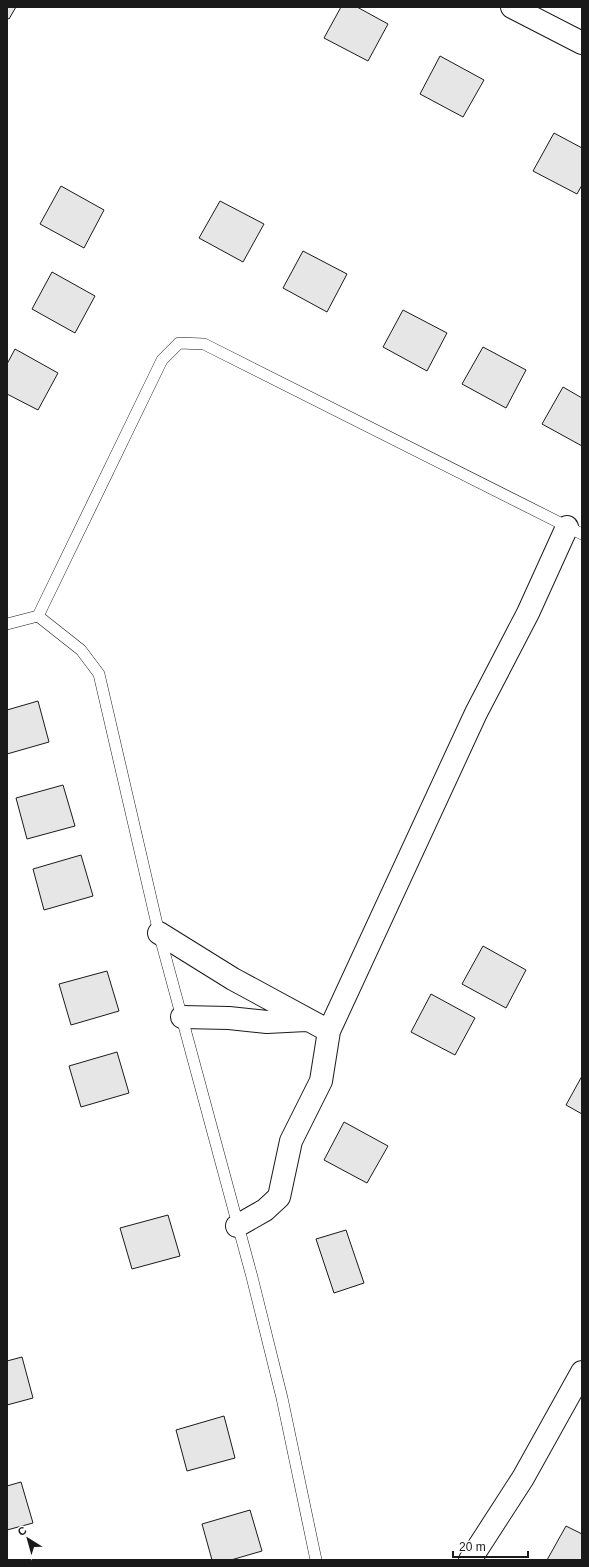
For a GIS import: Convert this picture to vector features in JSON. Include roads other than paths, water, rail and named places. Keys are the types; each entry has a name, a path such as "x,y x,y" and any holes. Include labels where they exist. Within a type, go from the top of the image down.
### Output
{"street":[{"path":"512,7 582,43"},
{"path":"237,1226 265,1210 279,1197 291,1140 322,1081 329,1031 476,713 528,613 575,531"},
{"path":"159,933 233,979 306,1020 329,1031"},
{"path":"182,1017 229,1018 266,1022 306,1020"},
{"path":"470,1560 523,1478 582,1372"}],"lane":[{"path":"7,624 38,616 162,360 179,343 204,344 575,531"},
{"path":"38,616 81,650 99,674 159,933 282,1398 316,1560"}]}
